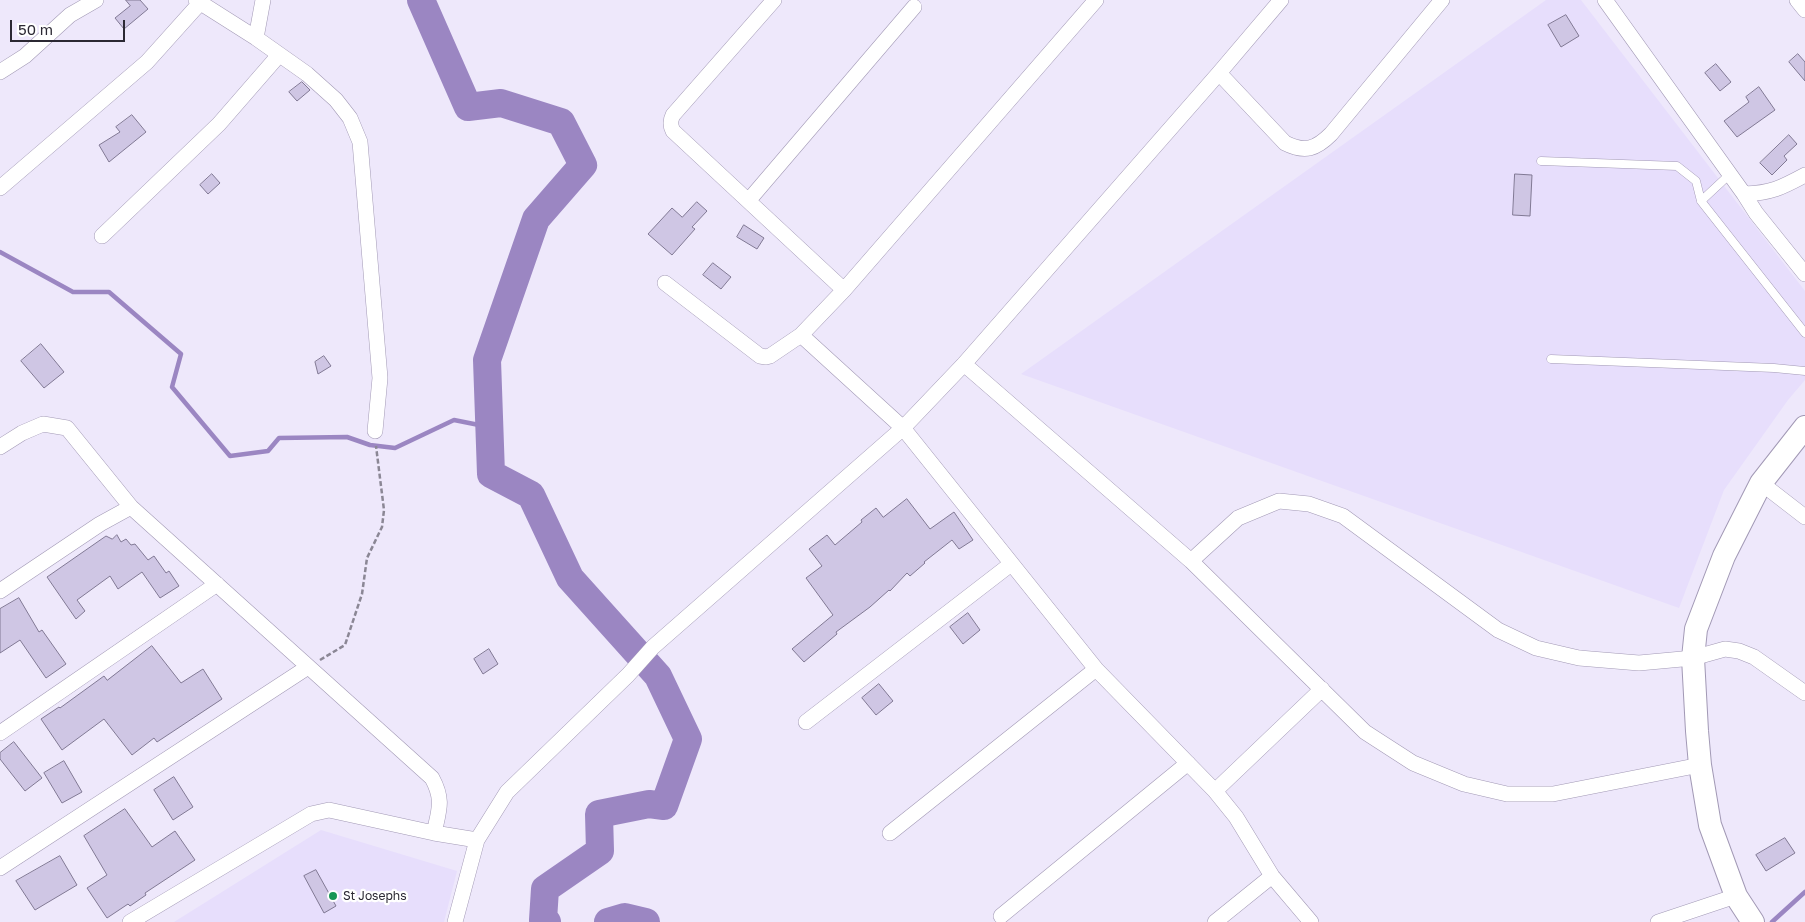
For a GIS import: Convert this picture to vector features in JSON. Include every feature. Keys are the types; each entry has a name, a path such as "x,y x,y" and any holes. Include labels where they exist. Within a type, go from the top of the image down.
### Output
{"street":[{"path":"0,72 25,56 70,15 96,0"},
{"path":"256,38 263,0"},
{"path":"774,0 673,115 670,123 673,131 844,290"},
{"path":"665,283 760,356 766,358 770,356 801,335 844,290 1096,0"},
{"path":"455,922 477,840 507,792 628,675 653,647 903,428 964,364 1281,0"},
{"path":"1219,73 1286,143 1296,149 1310,148 1321,144 1331,134 1442,0"},
{"path":"1605,0 1756,213 1805,274"},
{"path":"1798,0 1805,10"},
{"path":"0,188 147,62 198,1 256,38 307,74 336,100 350,118 360,142 380,378 375,431"},
{"path":"749,200 914,2"},
{"path":"102,236 219,124 279,55"},
{"path":"1744,194 1778,190 1805,175"},
{"path":"801,335 903,428 1096,669 1215,791 1236,817 1272,876 1311,922"},
{"path":"964,364 1191,561 1365,732 1413,763 1464,784 1507,794 1553,794 1700,765"},
{"path":"1,444 22,432 43,424 67,428 131,507 432,778 440,792 439,810 434,833"},
{"path":"1753,922 1736,896 1710,825 1700,765 1693,658 1696,629 1724,556 1761,483 1805,427"},
{"path":"1761,483 1805,517"},
{"path":"1191,561 1238,518 1279,501 1309,504 1343,516 1498,630 1536,648 1579,658 1639,663 1693,658 1725,649 1739,650 1754,657 1805,693"},
{"path":"0,591 100,524 131,507"},
{"path":"806,722 1011,564"},
{"path":"0,733 217,584"},
{"path":"0,868 308,667"},
{"path":"890,833 1096,669"},
{"path":"1215,791 1322,689"},
{"path":"1001,916 1188,763"},
{"path":"130,922 312,814 329,810 434,833 477,840"},
{"path":"1215,922 1272,876"},
{"path":"1658,922 1736,896"}],"lane":[{"path":"1541,161 1677,166 1696,181 1701,201 1805,333"},
{"path":"1701,201 1729,175"},
{"path":"1551,359 1774,368 1805,371"}],"path":[{"path":"308,667 344,645 362,594 367,558 382,527 384,510 376,451"}],"shaded area":[{"path":"1546,0 1581,0 1805,291 1805,380 1788,400 1724,490 1679,608 1021,374"},
{"name":"St Josephs","path":"321,830 457,871 444,922 174,922"}],"building":[{"path":"126,0 140,0 148,9 124,29 115,18 130,6"},
{"path":"1566,15 1579,36 1561,47 1548,25"},
{"path":"1798,54 1805,62 1805,81 1789,62"},
{"path":"1716,64 1731,82 1720,91 1705,73"},
{"path":"302,82 310,90 297,101 289,92"},
{"path":"1759,87 1775,110 1737,137 1724,121 1749,102 1746,97"},
{"path":"132,115 146,132 109,162 99,145 120,132 116,127"},
{"path":"1789,135 1797,144 1784,156 1787,160 1772,175 1760,163"},
{"path":"212,174 220,183 208,194 200,185"},
{"path":"1515,174 1532,175 1530,216 1513,215"},
{"path":"697,202 707,211 692,227 695,229 672,255 648,234 672,208 682,217"},
{"path":"744,225 764,238 757,249 737,237"},
{"path":"713,263 731,277 721,289 703,275"},
{"path":"41,344 64,372 44,388 21,361"},
{"path":"324,356 331,366 318,374 315,362"},
{"path":"907,499 930,529 954,512 973,540 959,549 952,540 924,562 910,576 907,573 890,591 836,632 837,634 804,662 792,649 833,615 806,578 822,566 809,549 827,535 835,545 876,508 883,517"},
{"path":"117,535 121,542 126,539 131,545 135,544 148,560 154,556 166,573 169,571 179,586 160,598 142,572 118,589 110,576 77,600 85,611 76,619 47,577 106,536 112,539"},
{"path":"19,598 39,632 42,630 66,664 46,678 20,640 0,653 0,609"},
{"path":"968,613 980,630 963,644 950,627"},
{"path":"152,646 181,683 203,669 222,699 157,742 154,738 132,755 104,719 62,750 41,719 60,708 104,676 107,680"},
{"path":"489,649 498,664 483,674 474,659"},
{"path":"879,684 893,701 876,715 862,698"},
{"path":"14,742 42,778 25,791 0,759 0,753"},
{"path":"64,761 82,792 62,803 44,773"},
{"path":"174,777 193,807 173,820 154,790"},
{"path":"125,809 152,847 175,831 195,860 145,893 146,895 130,906 128,904 107,918 87,888 107,875 84,836"},
{"path":"1785,838 1795,853 1766,871 1756,855"},
{"path":"60,856 77,885 35,910 16,881"},
{"path":"316,870 336,906 324,913 304,876"}],"waterway":[{"path":"421,0 468,107 501,103 561,122 583,165 536,219 487,360 491,474 531,495 570,578 658,676 688,739 664,806 649,804 599,814 600,851 545,889 543,920 547,922"},
{"path":"0,252 73,292 109,292 181,354 172,387 230,456 268,451 279,438 347,437 370,445 395,448 454,420 489,427"},
{"path":"1772,922 1805,892"},
{"path":"608,922 625,917 646,922"}],"place":[{"name":"St Josephs","path":"333,896"}]}
